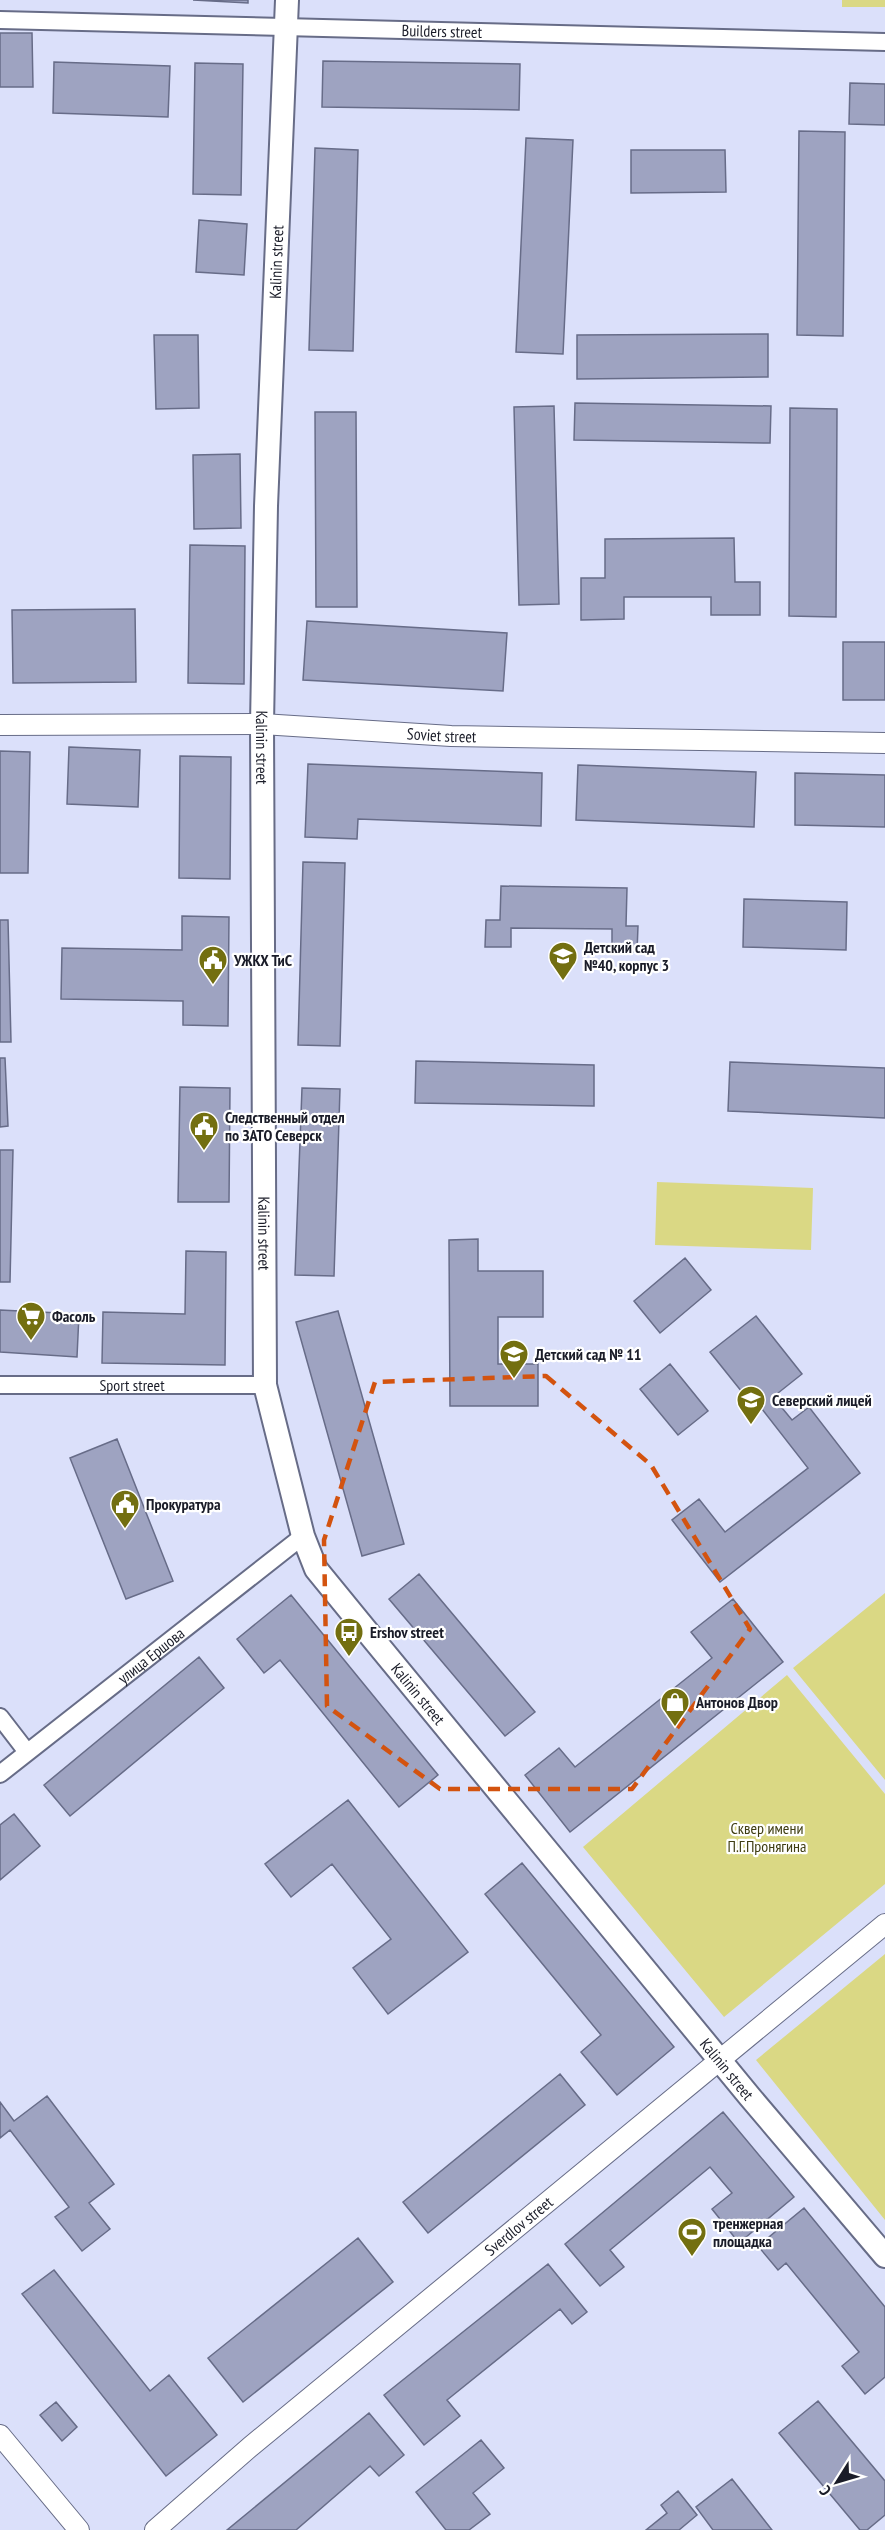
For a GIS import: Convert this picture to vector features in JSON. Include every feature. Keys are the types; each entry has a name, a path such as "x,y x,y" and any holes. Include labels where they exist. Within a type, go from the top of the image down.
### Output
{"main road":[{"name":"Kalinin street","path":"287,0 266,506 262,724 265,1386 303,1536 316,1569 719,2060 885,2256"}],"street":[{"name":"Builders street","path":"0,20 885,42"},
{"name":"Soviet street","path":"0,725 262,724 451,736 885,743"},
{"name":"Sport street","path":"0,1385 265,1386"},
{"name":"улица Ершова","path":"0,1774 303,1536"},
{"path":"0,1717 27,1752"},
{"name":"Sverdlov street","path":"155,2530 250,2447 885,1924"},
{"path":"0,2434 79,2530"}],"highlighted area":[{"path":"546,1376 651,1465 750,1629 632,1789 440,1789 327,1706 324,1540 375,1382"}],"green space":[{"path":"842,0 885,0 885,7 842,7"},
{"path":"657,1182 813,1188 811,1250 655,1245"},
{"path":"885,1593 885,1780 793,1668"},
{"name":"Сквер имени П.Г.Пронягина","path":"787,1675 885,1794 885,1884 724,2017 583,1847"},
{"path":"885,1954 885,2220 756,2060"}],"building":[{"path":"193,0 248,0 248,3"},
{"path":"0,33 32,33 33,87 0,87"},
{"path":"323,61 520,64 519,110 322,107"},
{"path":"54,62 170,66 168,117 53,113"},
{"path":"195,63 243,64 241,195 193,194"},
{"path":"850,83 885,84 885,125 849,124"},
{"path":"799,131 845,132 843,336 797,335"},
{"path":"526,138 573,140 563,354 516,352"},
{"path":"315,148 358,150 353,351 309,350"},
{"path":"631,150 725,150 726,192 631,193"},
{"path":"199,220 247,224 244,275 196,272"},
{"path":"768,334 768,377 577,379 577,335"},
{"path":"154,335 198,335 199,408 156,409"},
{"path":"575,403 771,406 770,443 574,440"},
{"path":"554,406 559,604 519,605 514,407"},
{"path":"790,408 837,409 836,617 789,616"},
{"path":"315,412 356,412 357,607 316,607"},
{"path":"240,454 241,528 194,529 193,455"},
{"path":"734,538 735,582 760,582 760,615 711,615 711,597 624,597 624,619 581,620 581,578 605,578 605,539"},
{"path":"190,545 245,546 244,684 188,683"},
{"path":"135,609 136,682 13,683 12,610"},
{"path":"307,621 507,633 503,691 303,680"},
{"path":"843,642 885,642 885,700 843,700"},
{"path":"69,747 140,750 138,807 67,804"},
{"path":"0,751 30,752 28,873 0,873"},
{"path":"180,756 231,757 230,879 179,878"},
{"path":"308,764 542,773 541,826 358,819 357,839 305,837"},
{"path":"578,765 756,772 754,827 576,820"},
{"path":"795,773 885,775 885,827 795,825"},
{"path":"303,862 345,863 340,1046 298,1045"},
{"path":"501,886 627,888 626,926 638,926 637,952 612,952 612,929 511,928 511,947 485,947 486,920 500,920"},
{"path":"744,899 847,902 846,950 743,947"},
{"path":"182,916 229,917 228,1026 183,1025 183,1001 61,999 62,948 182,950"},
{"path":"0,920 8,920 11,1042 0,1042"},
{"path":"0,1058 5,1058 8,1126 0,1127"},
{"path":"416,1061 594,1065 594,1106 415,1103"},
{"path":"730,1062 885,1068 885,1118 728,1111"},
{"path":"180,1087 230,1088 229,1202 178,1202"},
{"path":"302,1088 340,1089 334,1276 295,1275"},
{"path":"0,1150 13,1150 10,1282 0,1282"},
{"path":"478,1239 478,1271 543,1271 543,1317 498,1317 498,1364 538,1364 538,1406 450,1406 449,1240"},
{"path":"186,1251 226,1252 225,1365 102,1363 103,1312 185,1314"},
{"path":"685,1258 711,1290 660,1333 634,1301"},
{"path":"0,1310 79,1314 77,1357 0,1352"},
{"path":"338,1311 404,1544 362,1556 296,1322"},
{"path":"756,1316 802,1374 773,1397 792,1420 809,1407 860,1473 720,1582 672,1520 699,1499 725,1532 808,1468 762,1409 758,1412 710,1352"},
{"path":"670,1364 708,1411 678,1435 640,1389"},
{"path":"117,1439 173,1581 126,1599 70,1458"},
{"path":"419,1574 535,1712 505,1736 389,1599"},
{"path":"291,1595 438,1775 399,1807 280,1660 264,1673 237,1639"},
{"path":"733,1599 783,1662 570,1832 525,1775 559,1748 575,1767 712,1658 691,1632"},
{"path":"199,1657 224,1688 70,1816 44,1785"},
{"path":"348,1800 468,1952 388,2014 353,1968 391,1939 332,1864 291,1897 265,1864"},
{"path":"14,1814 40,1846 0,1880 0,1825"},
{"path":"522,1863 674,2047 617,2095 581,2052 601,2035 485,1894"},
{"path":"560,2074 585,2105 428,2233 403,2202"},
{"path":"47,2096 114,2184 89,2203 110,2229 82,2251 55,2217 69,2207 10,2130 0,2138 0,2102 14,2121"},
{"path":"723,2112 794,2197 739,2243 712,2209 732,2193 710,2167 610,2250 624,2267 600,2286 565,2244"},
{"path":"804,2208 885,2307 885,2377 865,2394 842,2366 859,2352 786,2263 778,2270 758,2246"},
{"path":"358,2238 393,2282 243,2402 208,2358"},
{"path":"548,2264 587,2312 572,2324 560,2309 447,2400 460,2416 424,2445 384,2395"},
{"path":"54,2270 150,2391 169,2375 217,2435 166,2476 22,2294"},
{"path":"818,2401 885,2481 885,2515 867,2530 860,2530 779,2433"},
{"path":"56,2402 77,2427 62,2441 40,2415"},
{"path":"369,2413 404,2455 379,2476 370,2466 296,2530 227,2530"},
{"path":"481,2440 504,2468 473,2493 490,2514 469,2530 446,2530 416,2492"},
{"path":"732,2479 772,2530 713,2530 696,2507"},
{"path":"678,2491 697,2515 679,2530 646,2530 667,2513 661,2505"}],"place":[{"name":"Детский сад №40, корпус 3","path":"563,982"},
{"name":"УЖКХ ТиС","path":"213,986"},
{"name":"Следственный отдел по ЗАТО Северск","path":"204,1152"},
{"name":"Фасоль","path":"31,1342"},
{"name":"Детский сад № 11","path":"514,1380"},
{"name":"Северский лицей","path":"751,1426"},
{"name":"Прокуратура","path":"125,1530"},
{"name":"Ershov street","path":"349,1658"},
{"name":"Антонов Двор","path":"675,1728"},
{"name":"тренжерная площадка","path":"692,2258"}]}
